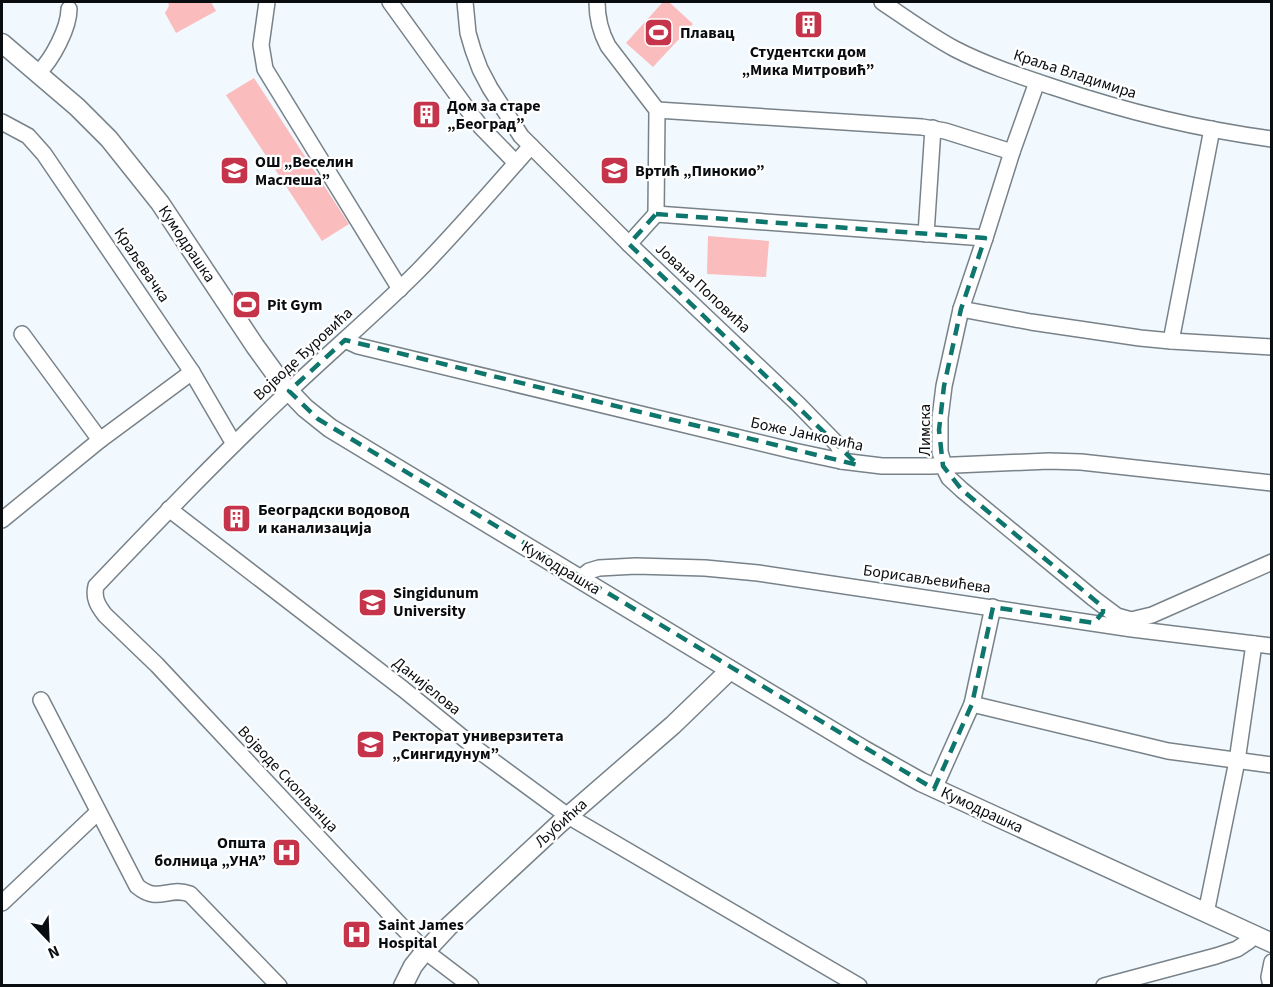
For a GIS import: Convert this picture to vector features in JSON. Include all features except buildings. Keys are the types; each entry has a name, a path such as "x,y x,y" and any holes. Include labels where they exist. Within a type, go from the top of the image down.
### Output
{"street":[{"path":"267,2 261,45 265,69 400,289"},
{"path":"390,2 480,127 516,163"},
{"name":"Јована Поповића","path":"465,2 468,33 480,69 521,136 629,244 798,404 837,444 841,461"},
{"path":"597,2 597,12 608,46 657,110 656,214 629,244"},
{"name":"Краља Владимира","path":"882,2 921,29 956,49 1037,82 1136,112 1212,129 1272,139"},
{"path":"38,73 44,67 67,26 69,9"},
{"name":"Кумодрашка","path":"2,43 99,128 159,203 255,346 289,391 305,408 330,428 730,670 934,789 1272,943"},
{"name":"Лимска","path":"1037,82 961,309 940,410 940,452 943,466 949,478 962,490 1103,607 1125,619 1143,618 1160,612 1272,561"},
{"path":"657,110 933,129 1012,152"},
{"name":"Краљевачка","path":"2,122 28,136 44,154 192,372 234,444"},
{"path":"926,234 933,129"},
{"path":"1171,341 1212,129"},
{"name":"Војводе Ђуровића","path":"96,586 234,444 400,289 467,219 531,146"},
{"path":"656,214 985,238"},
{"path":"961,309 1031,322 1171,341 1272,347"},
{"path":"22,334 100,440"},
{"name":"Боже Јанковића","path":"345,340 358,346 841,461 882,466 1081,462 1272,483"},
{"path":"2,520 100,440 192,372"},
{"name":"Данијелова","path":"169,509 403,689 478,750 568,816 859,986"},
{"name":"Борисављевићева","path":"579,579 589,571 599,568 636,566 705,568 758,573 1094,623 1272,646"},
{"name":"Војводе Скопљанца","path":"96,586 95,599 105,615 157,665 425,951 471,986"},
{"path":"934,789 972,704 993,607"},
{"path":"1094,623 1102,616 1103,607"},
{"path":"1160,612 1158,622 1165,632"},
{"path":"1206,913 1237,761 1254,644"},
{"name":"Љубићка","path":"403,986 413,966 425,951 457,919 568,816 673,725 730,670"},
{"path":"41,700 137,886 145,892 156,895 179,891 190,894 279,986"},
{"path":"972,704 1168,751 1272,765"},
{"path":"2,903 98,812"},
{"path":"1104,986 1237,949 1249,941 1252,934"},
{"path":"1270,986 1269,976 1272,962"}],"highlighted area":[{"path":"656,214 985,238 961,309 944,386 939,430 943,466 962,490 1103,607 1103,612 1094,623 993,607 972,704 934,789 318,419 289,391 345,340 858,465 629,244"}],"shaded area":[{"path":"168,2 211,2 216,11 176,33 165,13 169,6"},
{"name":"Плавац","path":"663,2 669,2 693,24 653,67 626,43"},
{"path":"254,78 349,224 322,241 226,95"},
{"path":"708,236 769,241 766,277 707,274"}],"place":[{"name":"Студентски дом „Мика Митровић”","path":"808,24"},
{"name":"Плавац","path":"659,33"},
{"name":"Дом за старе „Београд”","path":"426,115"},
{"name":"ОШ „Веселин Маслеша”","path":"234,171"},
{"name":"Вртић „Пинокио”","path":"614,171"},
{"name":"Pit Gym","path":"246,305"},
{"name":"Београдски водовод и канализација","path":"237,519"},
{"name":"Singidunum University","path":"372,602"},
{"name":"Ректорат универзитета „Сингидунум”","path":"371,745"},
{"name":"Општа болница „УНА”","path":"287,852"},
{"name":"Saint James Hospital","path":"357,934"}]}
